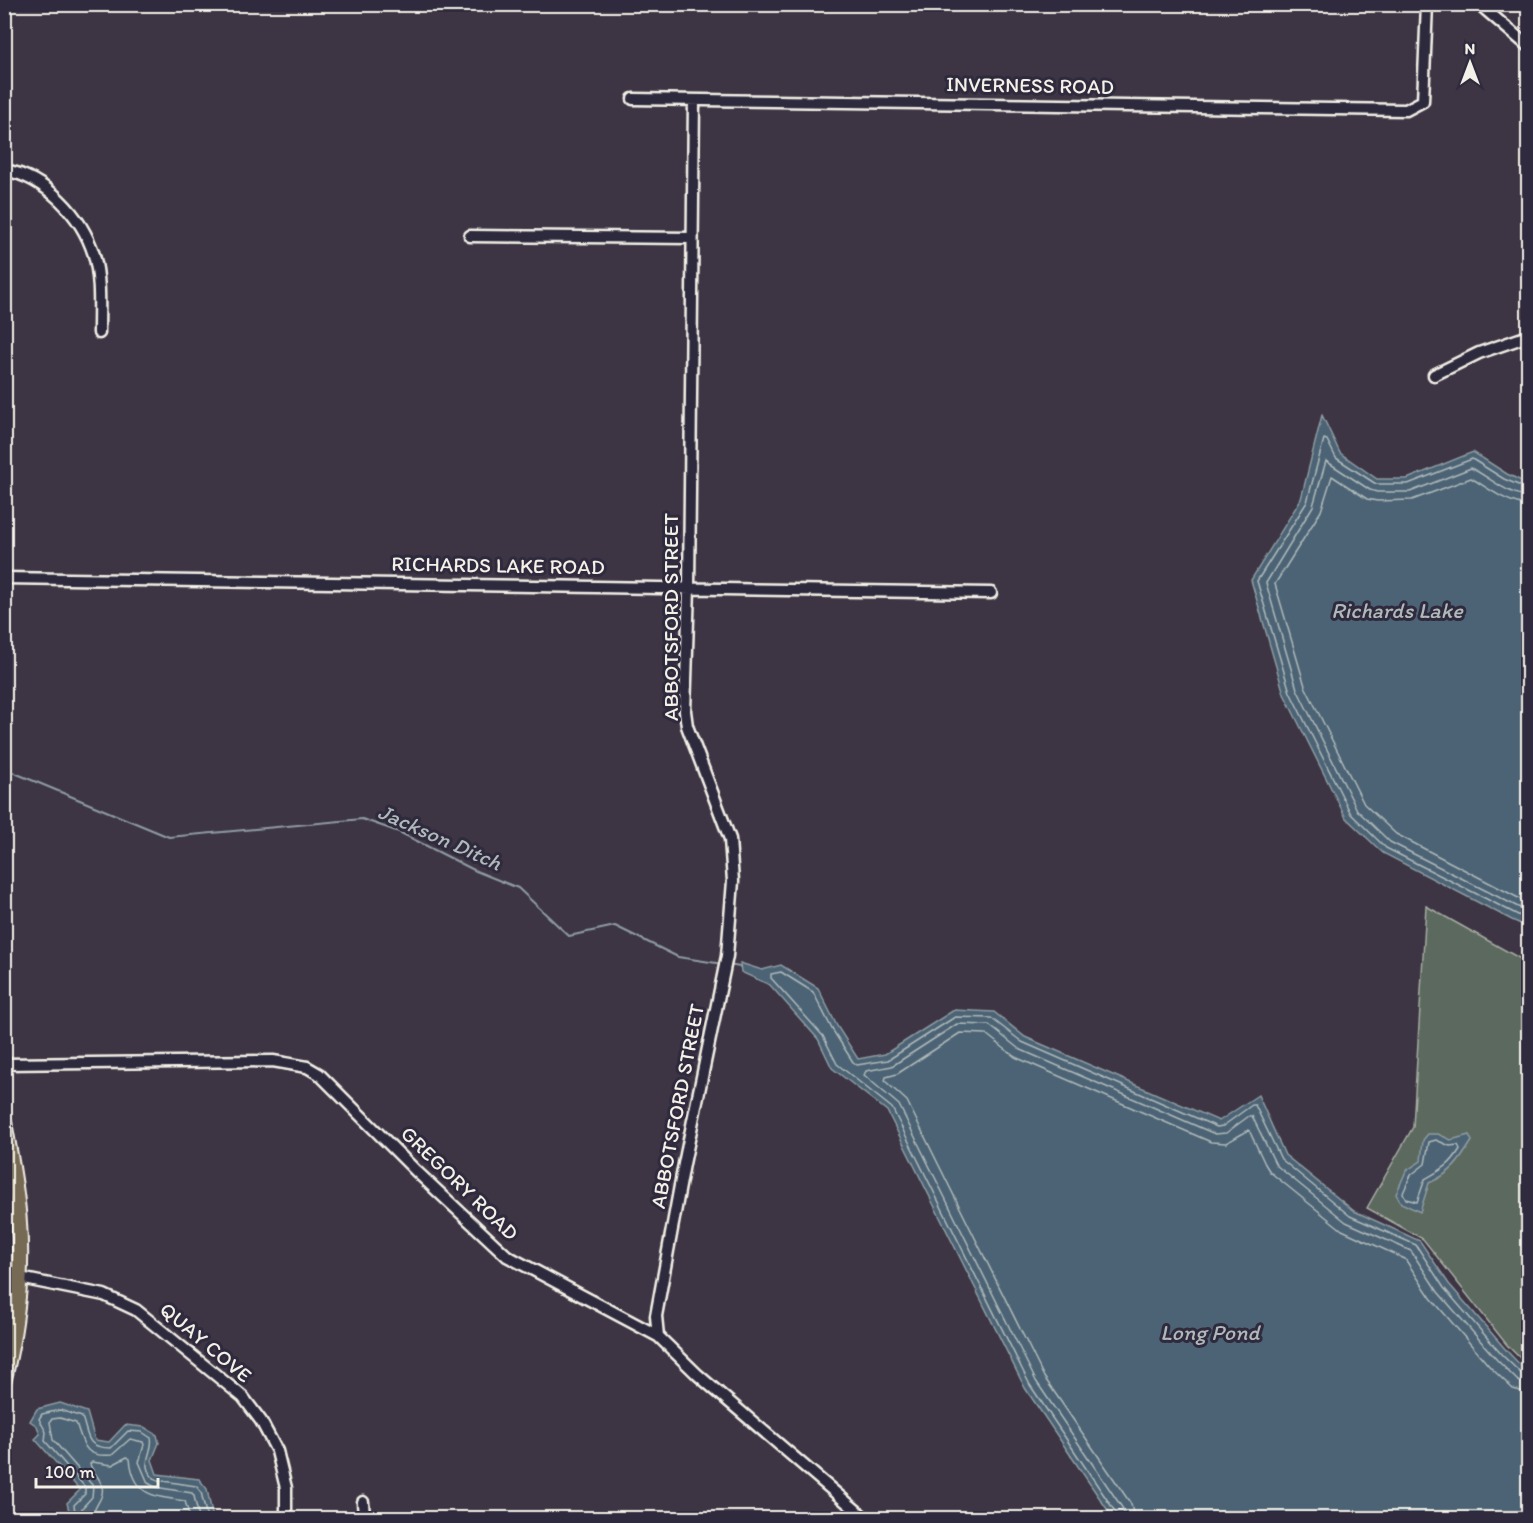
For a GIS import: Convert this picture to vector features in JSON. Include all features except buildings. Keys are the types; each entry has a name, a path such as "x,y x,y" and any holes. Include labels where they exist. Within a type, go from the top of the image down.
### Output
{"main road":[{"path":"4,1122 20,1225 20,1278 4,1378"}],"street":[{"name":"INVERNESS ROAD","path":"633,99 1406,110 1423,101 1427,4"},
{"path":"1479,4 1528,46"},
{"name":"ABBOTSFORD STREET","path":"658,1336 656,1316 684,1164 727,956 733,881 730,839 687,726 685,711 694,100"},
{"path":"4,170 29,178 50,191 64,205 89,241 98,278 99,333"},
{"path":"470,236 692,238"},
{"path":"1434,375 1479,353 1528,336"},
{"name":"RICHARDS LAKE ROAD","path":"4,578 991,593"},
{"name":"GREGORY ROAD","path":"4,1064 273,1061 308,1067 319,1074 352,1105 416,1171 507,1256 658,1336 698,1375 865,1518"},
{"name":"QUAY COVE","path":"20,1278 104,1295 136,1310 243,1397 261,1421 277,1451 286,1488 286,1518"},
{"path":"363,1502 364,1518"}],"green space":[{"path":"1426,906 1528,963 1528,1366 1507,1345 1423,1239 1367,1208 1413,1127"}],"water":[{"name":"Richards Lake","path":"1322,415 1340,453 1377,479 1407,479 1473,452 1507,474 1528,484 1528,927 1383,853 1346,818 1284,694 1251,580 1301,499"},
{"name":"Long Pond","path":"740,963 762,970 781,965 818,988 837,1026 858,1059 885,1054 954,1010 994,1012 1025,1037 1219,1121 1258,1095 1285,1155 1354,1211 1420,1241 1449,1284 1528,1373 1528,1518 1113,1518 1025,1388 887,1111 832,1068 818,1039 770,985 741,972"},
{"path":"1428,1134 1438,1134 1451,1140 1469,1135 1472,1141 1454,1166 1444,1175 1429,1183 1420,1212 1401,1203 1396,1194 1406,1171 1421,1161 1423,1140"},
{"path":"60,1403 87,1412 95,1440 109,1442 125,1425 144,1427 157,1435 159,1443 152,1460 157,1474 199,1479 207,1489 213,1518 71,1518 67,1503 80,1490 35,1439 40,1434 37,1426 30,1421 37,1409"}],"waterway":[{"name":"Jackson Ditch","path":"5,769 169,837 362,819 399,832 476,871 518,888 569,936 615,926 678,957 723,964"},
{"name":"Jackson Ditch","path":"728,965 740,967"}]}
